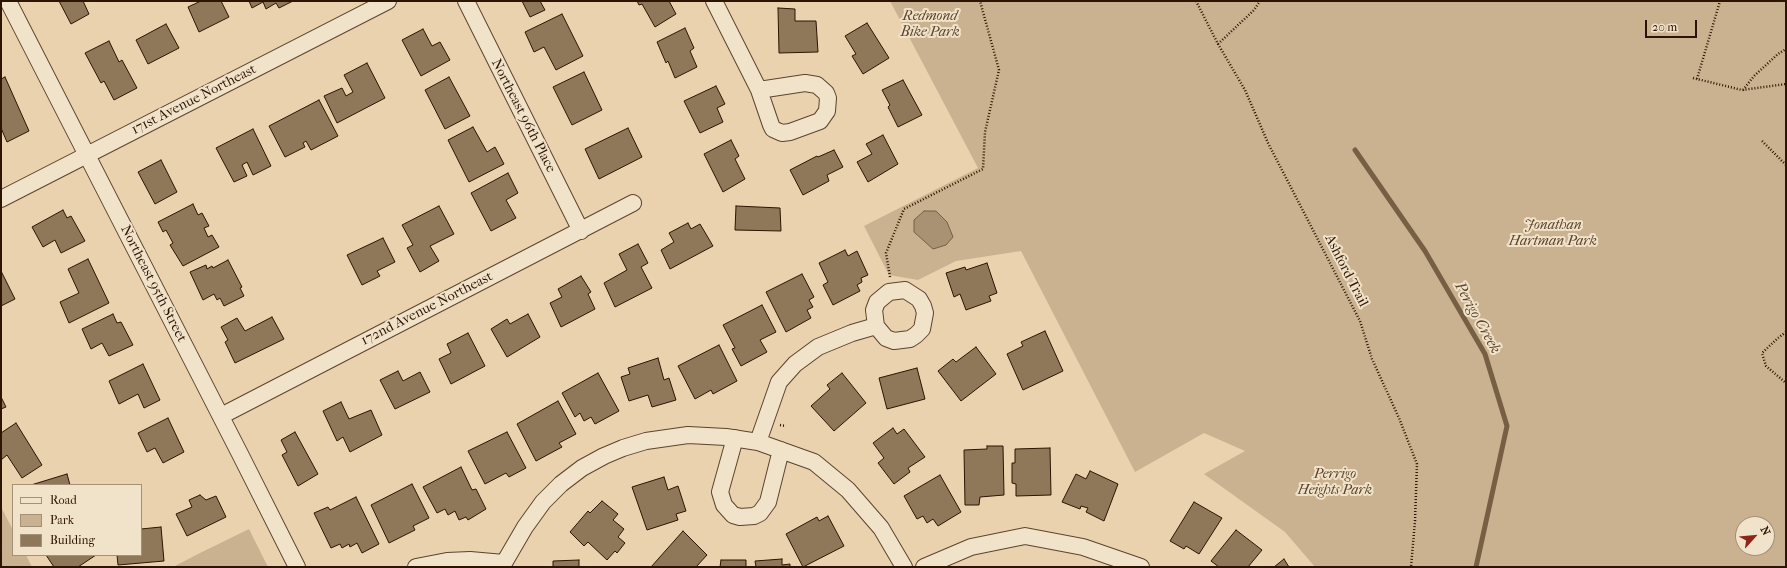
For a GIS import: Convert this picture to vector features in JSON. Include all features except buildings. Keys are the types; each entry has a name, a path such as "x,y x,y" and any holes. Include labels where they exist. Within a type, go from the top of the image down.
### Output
{"street":[{"name":"Northeast 95th Street","path":"8,1 297,567"},
{"name":"171st Avenue Northeast","path":"1,199 388,1"},
{"name":"Northeast 96th Place","path":"466,1 581,230"},
{"path":"714,1 759,90"},
{"name":"172nd Avenue Northeast","path":"221,416 634,203"},
{"path":"905,290 913,293 919,299 925,313 922,329 910,339 898,341 886,338 876,326 874,310 877,302 883,296 893,291 905,290"},
{"path":"758,442 779,382 795,364 818,347 852,333 876,326"},
{"path":"416,567 448,561 470,560 504,565 525,527 543,502 561,484 582,468 604,456 640,443 666,437 688,435 735,438 758,442 814,462 848,490 881,528 904,567"},
{"path":"735,438 720,492 724,505 733,515 740,517 754,516 760,513 768,502 781,450"},
{"path":"924,567 971,547 1025,536 1083,548 1141,567"}],"path":[{"path":"893,291 886,253 904,209 983,169 985,132 999,70 980,1"},
{"name":"Ashford Trail","path":"1196,1 1218,44 1245,90 1268,143 1360,321 1372,359 1399,418 1417,464 1415,521 1411,567"},
{"path":"1218,44 1254,10 1260,1"},
{"path":"1697,79 1720,1"},
{"path":"1742,90 1754,76 1778,54 1786,49"},
{"path":"1693,78 1742,90 1786,84"},
{"path":"1762,141 1786,165"},
{"path":"1786,332 1762,353 1766,366 1786,383"}],"green space":[{"name":"Jonathan Hartman Park","path":"890,1 1786,1 1786,567 1315,567 1285,532 1204,474 1245,451 1204,433 1135,472 1021,251 956,261 918,280 889,275 864,226 978,168"},
{"path":"1,507 12,528 12,556 26,556 32,567 1,567"},
{"path":"249,529 268,567 173,567 198,554"}],"shaded area":[{"path":"924,211 936,211 947,222 953,237 946,245 933,249 914,232 914,220"}],"waterway":[{"name":"Perigo Creek","path":"1355,150 1425,251 1485,354 1507,426 1476,567"}],"park label":[{"name":"Redmond Bike Park","path":"930,26"},
{"name":"Perrigo Heights Park","path":"1335,484"}]}
